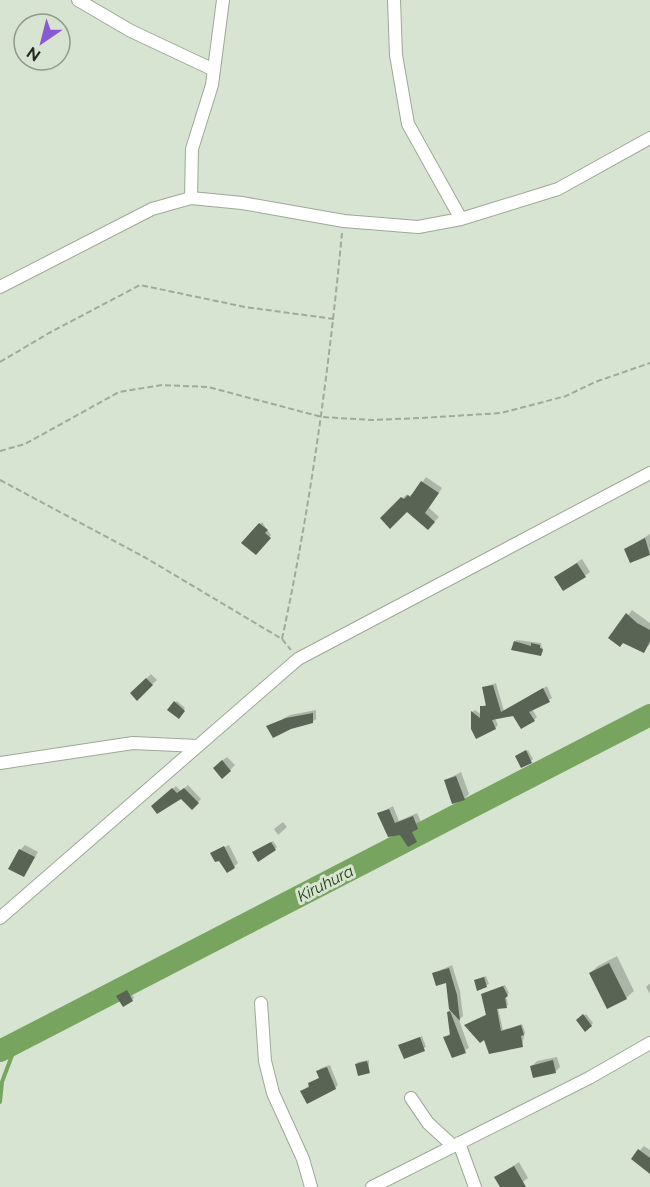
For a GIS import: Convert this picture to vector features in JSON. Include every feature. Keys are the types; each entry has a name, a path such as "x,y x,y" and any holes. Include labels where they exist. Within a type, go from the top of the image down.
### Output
{"street":[{"path":"78,0 130,30 214,70"},
{"path":"191,198 192,149 214,70 224,0"},
{"path":"394,0 396,55 408,124 461,219"},
{"path":"0,287 152,209 191,198 242,203 344,221 418,227 461,219 558,189 650,138"},
{"path":"0,918 298,659 650,473"},
{"path":"0,763 133,743 198,746"},
{"path":"261,1003 265,1061 273,1093 303,1159 311,1187"},
{"path":"372,1187 590,1078 650,1043"},
{"path":"411,1098 428,1123 456,1145 475,1187"}],"path":[{"path":"282,639 304,539 322,417 344,221"},
{"path":"0,363 49,333 140,285 245,307 334,320"},
{"path":"0,451 25,444 119,392 162,386 208,387 322,417 372,420 501,413 566,396 595,382 650,363"},
{"path":"0,480 146,558 282,639 298,659"}],"building":[{"path":"421,481 439,493 425,513 435,522 428,530 407,512 390,529 380,518 401,497 404,499 408,495 410,497"},
{"path":"259,523 268,530 265,533 271,538 256,555 241,543"},
{"path":"645,538 650,555 630,563 624,549"},
{"path":"577,563 586,577 563,591 554,577"},
{"path":"626,613 637,623 650,630 650,641 644,653 623,643 620,647 608,638"},
{"path":"514,641 531,646 531,643 540,645 543,649 541,656 511,650"},
{"path":"146,678 153,685 137,701 130,693"},
{"path":"493,685 501,712 543,688 550,702 529,712 535,721 521,729 513,716 492,720 496,729 476,739 471,729 471,711 480,718 480,706 486,706 482,687"},
{"path":"174,701 185,711 179,719 167,710"},
{"path":"313,713 313,723 291,729 273,738 266,726 286,718"},
{"path":"526,750 532,763 521,768 515,756"},
{"path":"222,760 231,771 222,779 213,768"},
{"path":"456,776 465,800 452,804 444,780"},
{"path":"172,788 177,793 184,788 199,803 192,810 181,799 157,814 151,806"},
{"path":"389,809 395,823 413,816 418,829 412,832 417,842 408,847 400,835 388,837 377,813"},
{"path":"271,842 276,850 258,862 252,852"},
{"path":"224,846 235,868 227,873 219,861 215,862 210,853"},
{"path":"19,849 35,857 24,877 8,869"},
{"path":"609,963 627,999 607,1009 589,973"},
{"path":"449,968 457,995 460,1021 449,1009 446,983 436,986 432,973"},
{"path":"484,977 487,987 477,991 474,980"},
{"path":"503,986 508,996 505,998 507,1008 497,1009 501,1031 521,1025 524,1035 521,1036 523,1047 489,1054 484,1040 480,1043 464,1025 486,1015 481,994"},
{"path":"127,990 133,1001 123,1007 116,996"},
{"path":"450,1011 466,1053 452,1058 443,1037 450,1035 447,1012"},
{"path":"583,1014 592,1026 585,1032 576,1020"},
{"path":"420,1037 425,1051 404,1059 398,1045"},
{"path":"553,1060 556,1073 533,1078 530,1066"},
{"path":"367,1061 370,1073 358,1076 355,1064"},
{"path":"327,1067 336,1089 307,1104 300,1091 309,1087 308,1083 319,1078 316,1071"},
{"path":"638,1149 650,1158 650,1174 631,1159"},
{"path":"514,1166 526,1187 500,1187 494,1177"}],"waterway":[{"name":"Kiruhura","path":"0,1051 650,715"},
{"path":"0,1102 2,1082 17,1042"}]}
